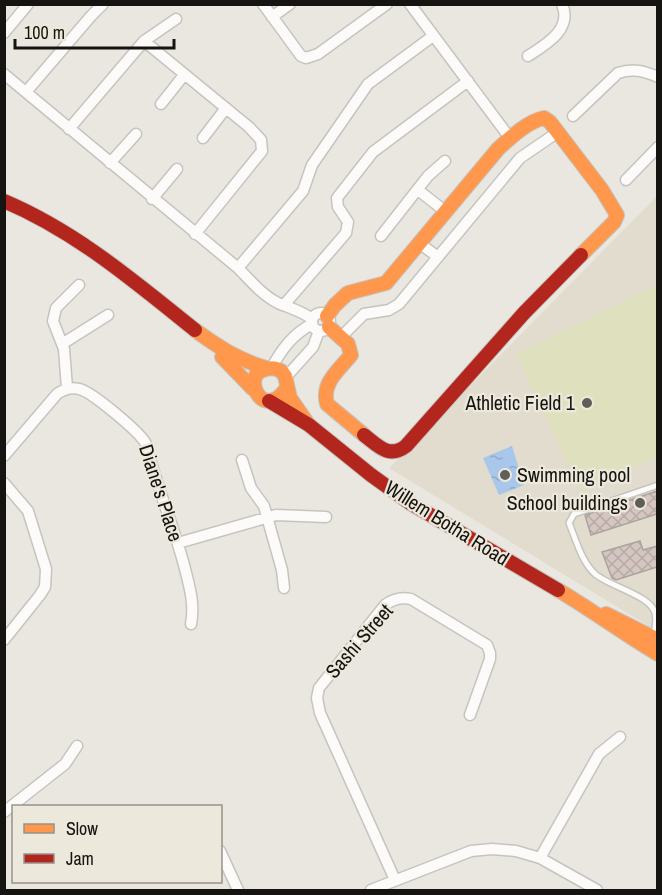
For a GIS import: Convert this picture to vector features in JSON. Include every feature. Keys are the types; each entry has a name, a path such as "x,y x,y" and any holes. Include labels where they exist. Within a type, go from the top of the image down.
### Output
{"street":[{"path":"4,33 28,4"},
{"path":"26,92 103,4"},
{"path":"263,4 301,56 309,58 387,4"},
{"path":"272,17 290,4"},
{"path":"410,4 510,138"},
{"path":"528,56 552,40 559,32 565,14 562,4"},
{"path":"69,129 144,41 176,19"},
{"path":"238,268 303,191 312,165 368,84 434,36"},
{"path":"144,41 256,133 261,140 262,151 195,234"},
{"path":"573,116 618,73 640,70 657,77"},
{"path":"4,74 238,268 260,290 284,305 306,314 320,323 341,337 348,344 351,355 325,387 324,396 327,404 382,450 392,453 403,449 524,313 617,218 615,209 558,132 544,118 510,138 386,283 344,294 320,323 313,347 286,383 280,398 269,401 259,398 254,389 210,342"},
{"path":"161,104 184,75"},
{"path":"284,305 346,232 348,222 338,207 337,198 370,155 468,81"},
{"path":"203,138 226,108"},
{"path":"341,337 364,314 395,307 519,158 558,132"},
{"path":"110,163 136,134"},
{"path":"626,180 657,147"},
{"path":"381,236 428,176 445,161"},
{"path":"152,199 177,169"},
{"path":"418,190 446,212"},
{"path":"5,201 82,242 210,342 245,362 282,373 286,383"},
{"path":"419,243 438,257"},
{"path":"4,456 57,394 67,388 62,344 54,327 54,315 56,308 79,285"},
{"path":"62,344 108,315"},
{"path":"254,389 253,383 257,373 269,368 299,331 320,323"},
{"path":"286,346 302,360"},
{"name":"Willem Botha Road","path":"286,383 309,425"},
{"name":"Diane's Place","path":"67,388 82,389 144,438 178,543 193,599 194,612 191,624"},
{"name":"Willem Botha Road","path":"269,401 309,425 370,475 410,503 592,610 618,631 657,654"},
{"path":"242,460 251,488 272,516 284,588"},
{"path":"4,483 28,511 46,575 45,587 40,595 4,640"},
{"path":"178,543 272,516 326,517"},
{"name":"Sashi Street","path":"395,880 320,713 318,698 320,688 385,605 393,600 411,599 487,645 490,659 470,715"},
{"name":"Willem Botha Road","path":"592,610 610,615 656,639"},
{"path":"540,858 598,754 620,737"},
{"path":"13,805 65,764 77,746"},
{"path":"371,891 471,851 492,849 516,851 540,858 597,891"},
{"path":"222,855 238,891"}],"lane":[{"path":"656,639 656,616 652,607 643,599 594,573 585,562 569,524 574,514 657,485"}],"shaded area":[{"path":"657,196 657,631 389,468"}],"green space":[{"name":"Athletic Field 1","path":"657,285 657,456 581,492 516,354"}],"water":[{"name":"Swimming pool","path":"512,446 524,485 499,495 483,458"}],"building":[{"name":"School buildings","path":"657,491 657,514 591,535 585,515"},
{"path":"640,541 643,550 657,546 657,567 616,580 612,578 602,552"}],"traffic: slow":[{"path":"327,316 348,293 386,283 498,149 526,126 544,118 550,122 602,190 617,215 614,222 581,255"},
{"path":"329,327 348,344 351,355 329,383 327,404 364,435"},
{"path":"195,330 229,352 266,368"},
{"path":"222,357 253,389"},
{"path":"286,389 277,398 269,401 258,394 254,380 263,370 272,368 281,371 285,376 290,398 306,421"},
{"path":"558,590 658,654"},
{"path":"606,614 658,640"}],"traffic: jam":[{"path":"4,201 31,213 81,243 195,330"},
{"path":"364,435 384,450 400,450 406,446 524,313 581,255"},
{"path":"269,401 309,425 410,503 558,590"}],"place":[{"name":"Athletic Field 1","path":"587,403"},
{"name":"Swimming pool","path":"505,475"},
{"name":"School buildings","path":"640,503"}]}
